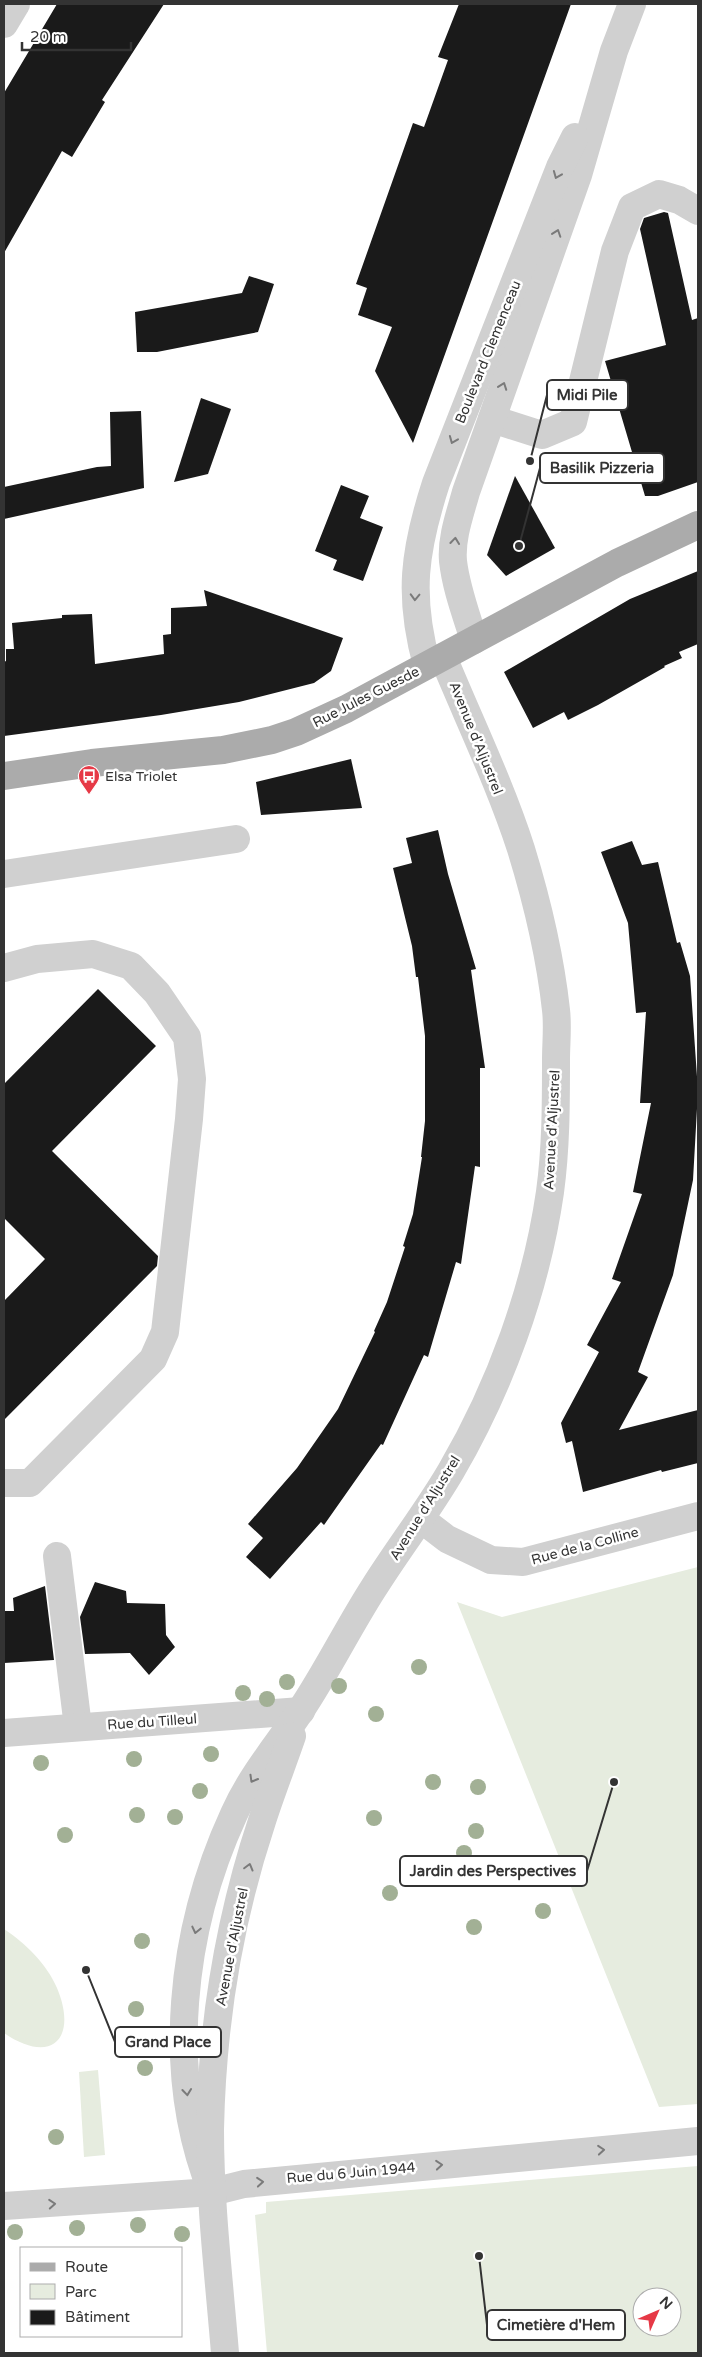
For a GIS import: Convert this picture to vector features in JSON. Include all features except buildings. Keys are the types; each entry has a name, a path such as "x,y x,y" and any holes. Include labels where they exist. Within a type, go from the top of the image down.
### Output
{"main road":[{"name":"Rue Jules Guesde","path":"4,776 110,761 223,750 272,740 296,732 346,709 617,564 698,525"}],"street":[{"path":"4,24 16,4"},
{"name":"Boulevard Clemenceau","path":"435,661 418,630 415,608 417,555 422,526 436,483 560,167 614,51 632,4"},
{"name":"Boulevard Clemenceau","path":"474,640 460,594 453,559 456,531 466,492 578,175 614,51"},
{"path":"492,419 542,435 573,422 615,251 632,207 659,194 679,200 698,211"},
{"name":"Avenue d'Aljustrel","path":"212,2192 198,2158 191,2127 185,2070 187,1988 192,1944 215,1860 235,1812 273,1746 301,1710 374,1587 421,1519 452,1469 478,1419 517,1323 537,1256 546,1215 553,1165 556,1118 557,1014 548,958 536,903 520,846 435,661"},
{"path":"4,874 236,839"},
{"path":"4,968 37,959 93,954 131,966 157,993 187,1037 192,1079 173,1275 165,1332 161,1345 153,1359 30,1482 4,1483"},
{"name":"Rue de la Colline","path":"421,1519 447,1539 491,1560 523,1562 698,1516"},
{"path":"57,1556 78,1727"},
{"name":"Avenue d'Aljustrel","path":"224,2353 212,2192 210,2130 213,2075 225,1973 252,1853 301,1710"},
{"name":"Rue du Tilleul","path":"4,1733 301,1710"},
{"name":"Rue du 6 Juin 1944","path":"4,2206 212,2192 244,2184 698,2141"}],"green space":[{"path":"698,1567 698,2104 659,2107 457,1602 502,1617"},
{"path":"4,1929 35,1955 53,1979 57,1988 63,2006 64,2021 62,2033 56,2042 47,2046 35,2047 21,2043 4,2033"},
{"path":"98,2070 105,2155 84,2157 79,2072"},
{"path":"698,2166 698,2353 267,2353 255,2215 266,2213 266,2202"}],"place":[{"name":"Midi Pile","path":"530,461"},
{"name":"Basilik Pizzeria","path":"519,546"},
{"name":"Elsa Triolet","path":"89,795"},
{"name":"Jardin des Perspectives","path":"614,1782"},
{"name":"Grand Place","path":"86,1970"},
{"name":"Cimetière d'Hem","path":"479,2256"}]}
